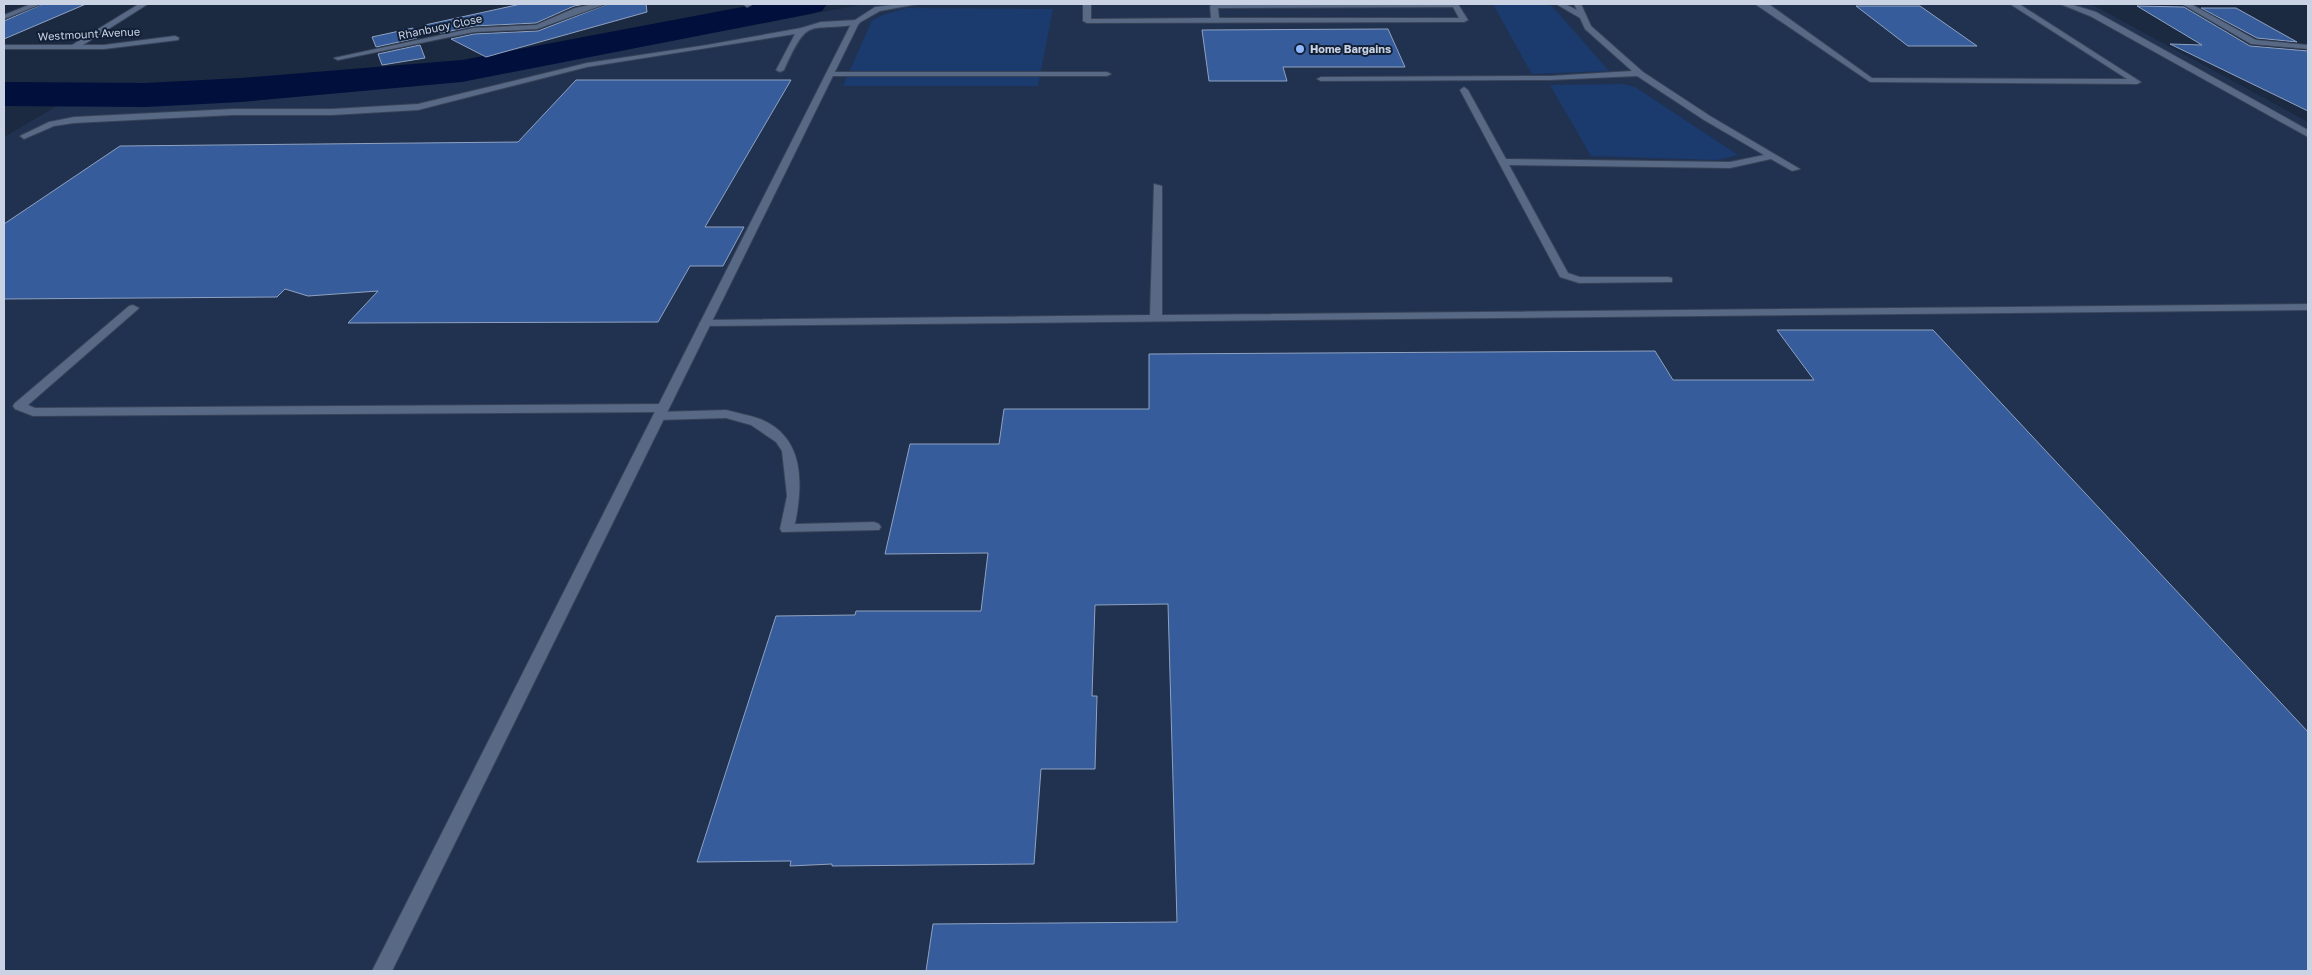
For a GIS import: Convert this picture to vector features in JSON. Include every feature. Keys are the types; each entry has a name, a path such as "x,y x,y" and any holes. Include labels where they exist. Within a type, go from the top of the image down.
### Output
{"street":[{"path":"4,16 36,4"},
{"path":"71,49 144,4"},
{"name":"Rhanbuoy Close","path":"338,58 474,30 537,27 578,10 602,4"},
{"path":"24,136 52,124 74,120 233,112 332,112 418,107 587,65 707,48 822,25 856,22 878,9 914,4"},
{"path":"1087,4 1087,21 1215,21 1464,20 1455,5 1214,6 1215,21"},
{"path":"1560,4 1582,16 1588,27 1603,43 1638,73 1706,118 1795,169"},
{"path":"1578,4 1584,14 1582,16"},
{"path":"1759,4 1770,5 1870,80 2137,82 2014,4"},
{"path":"2064,4 2093,14 2308,134"},
{"path":"2186,4 2254,42 2308,47"},
{"path":"382,971 856,22"},
{"path":"780,70 797,37 803,30"},
{"name":"Westmount Avenue","path":"4,47 71,49 135,44 175,38"},
{"path":"1321,79 1550,78 1638,73"},
{"path":"830,74 1107,74"},
{"path":"1464,90 1564,275 1578,280 1668,280"},
{"path":"1502,162 1730,165 1771,156"},
{"path":"1156,318 1157,186"},
{"path":"705,323 2308,307"},
{"path":"133,308 19,406 33,412 661,412 726,414 756,422 781,439 789,451 794,496 787,529 874,528"}],"shaded area":[{"path":"865,4 2091,4 2308,122 2308,971 4,971 4,137 62,103 444,83"},
{"path":"1493,4 1539,4 1552,6 1609,71 1532,74"},
{"path":"907,8 1053,9 1038,86 843,86 872,20"},
{"path":"1624,84 1635,87 1738,155 1718,160 1591,156 1550,85"}],"building":[{"path":"43,4 86,4 4,39 4,21"},
{"path":"521,4 586,4 574,6 536,23 474,26 441,33 425,25"},
{"path":"608,4 646,4 647,12 486,57 451,39 474,34 538,31"},
{"path":"1856,6 1920,6 1977,46 1908,46"},
{"path":"2137,6 2184,7 2250,46 2308,51 2308,111 2170,44 2202,45"},
{"path":"2201,8 2236,8 2297,42 2257,38"},
{"path":"413,28 417,38 376,47 372,37"},
{"name":"Home Bargains","path":"1388,29 1405,67 1283,67 1287,81 1209,81 1202,30"},
{"path":"420,45 425,58 382,65 378,54"},
{"path":"576,80 791,80 705,227 744,227 723,266 690,266 658,322 348,323 378,291 308,296 285,289 277,297 4,299 4,224 120,146 518,142"},
{"path":"1777,330 1933,330 2308,732 2308,971 926,971 933,924 1177,922 1168,604 1095,605 1092,696 1097,696 1095,769 1041,769 1034,864 832,866 832,864 790,866 791,861 697,862 776,616 855,615 856,611 981,611 988,553 885,554 910,444 999,444 1004,409 1149,409 1149,354 1655,351 1673,380 1814,380"}],"waterway":[{"path":"4,94 146,95 241,90 462,71 810,4"}],"place":[{"name":"Home Bargains","path":"1300,49"}]}
